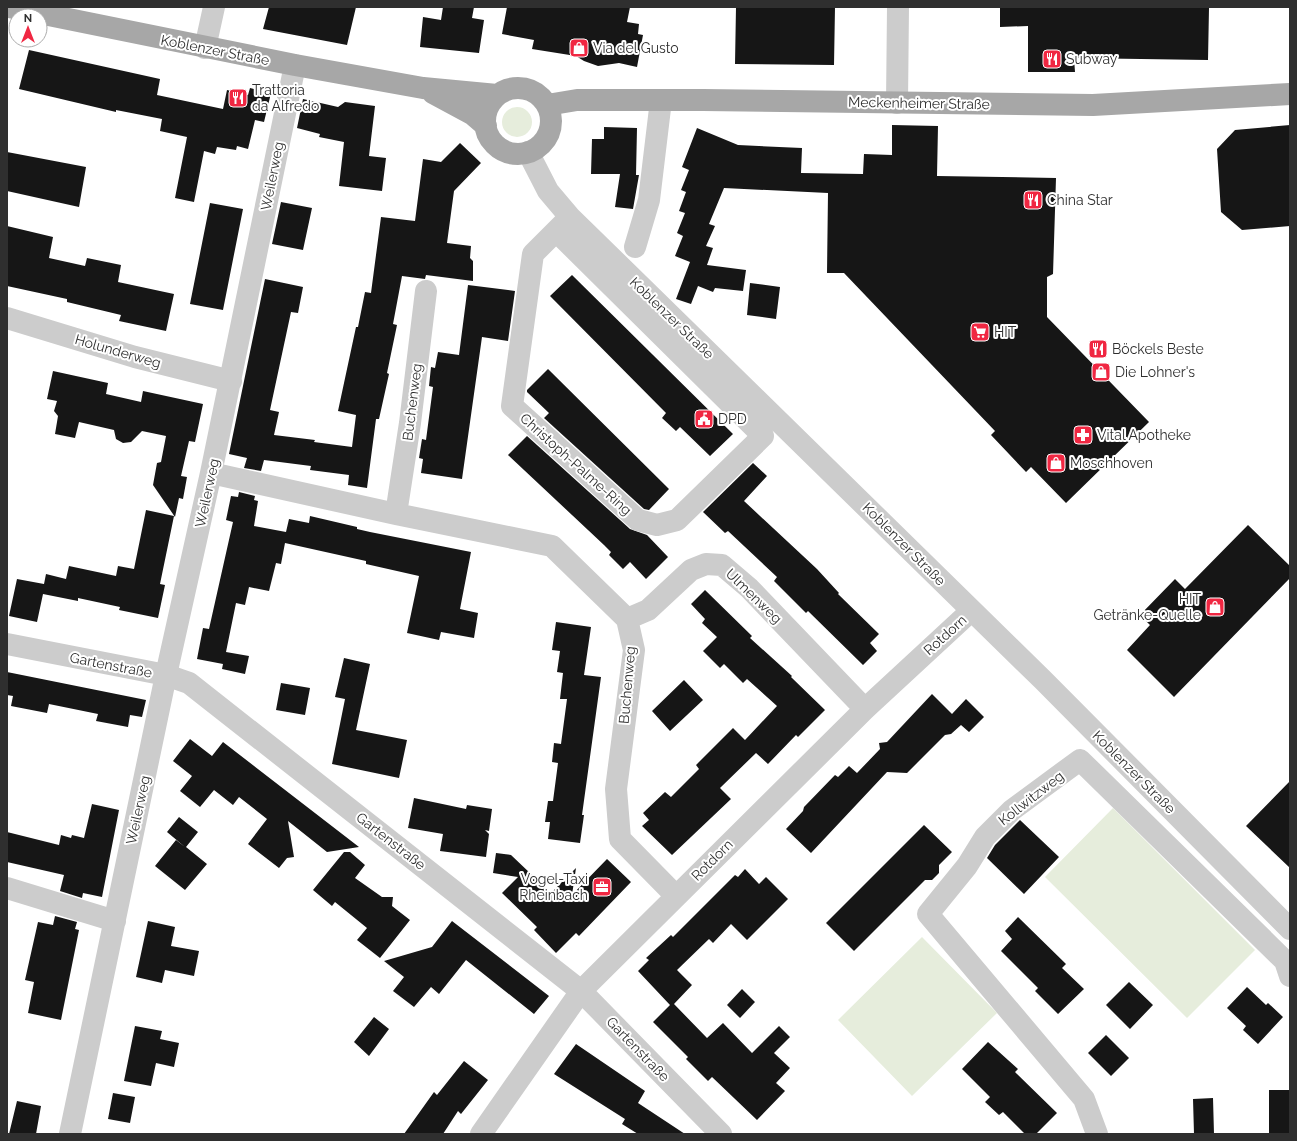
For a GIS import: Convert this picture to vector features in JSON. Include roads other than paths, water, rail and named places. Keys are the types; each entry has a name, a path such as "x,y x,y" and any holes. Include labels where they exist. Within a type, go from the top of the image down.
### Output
{"main road":[{"name":"Koblenzer Straße","path":"9,7 205,48 295,65 423,88 497,95"},
{"name":"Koblenzer Straße","path":"423,88 472,114 486,126"},
{"path":"519,88 530,90 540,96 547,105 551,116 551,127 546,138 539,146 528,152 517,154 506,151 496,145 489,137 486,126 487,109 497,95 508,90 519,88"},
{"name":"Meckenheimer Straße","path":"547,105 577,100 1124,104 1290,94"}],"street":[{"path":"205,48 214,7"},
{"path":"898,7 898,103"},
{"name":"Weilerweg","path":"70,1134 166,675 211,474 295,65"},
{"path":"635,247 649,200 661,100"},
{"name":"Koblenzer Straße","path":"528,152 563,224 771,428 972,611 1043,680 1290,929"},
{"name":"Christoph-Palme-Ring","path":"563,224 533,254 512,406 638,520 657,525 677,520 771,428"},
{"name":"Buchenweg","path":"396,514 410,423 426,290"},
{"name":"Holunderweg","path":"7,318 135,357 230,381"},
{"path":"211,474 552,546 627,619"},
{"name":"Ulmenweg","path":"627,619 648,610 691,570 706,564 722,565 749,588 865,709"},
{"name":"Rotdorn","path":"481,1134 581,991 865,709 972,611"},
{"name":"Buchenweg","path":"627,619 634,650 616,789 620,839 676,896"},
{"name":"Gartenstraße","path":"7,644 166,675 189,683 581,991 721,1134"},
{"name":"Kollwitzweg","path":"1097,1134 1084,1100 928,914 967,866 985,837 1012,810 1080,760 1285,961 1290,976"},
{"path":"7,888 115,921"}],"place":[{"name":"Via del Gusto","path":"579,48"},
{"name":"Subway","path":"1052,59"},
{"name":"Trattoria da Alfredo","path":"238,98"},
{"name":"China Star","path":"1033,200"},
{"name":"HIT","path":"980,332"},
{"name":"Böckels Beste","path":"1098,349"},
{"name":"Die Lohner's","path":"1101,372"},
{"name":"DPD","path":"704,419"},
{"name":"Vital Apotheke","path":"1083,435"},
{"name":"Moschhoven","path":"1056,463"},
{"name":"HIT Getränke-Quelle","path":"1215,607"},
{"name":"Vogel-Taxi Rheinbach","path":"602,887"}]}
